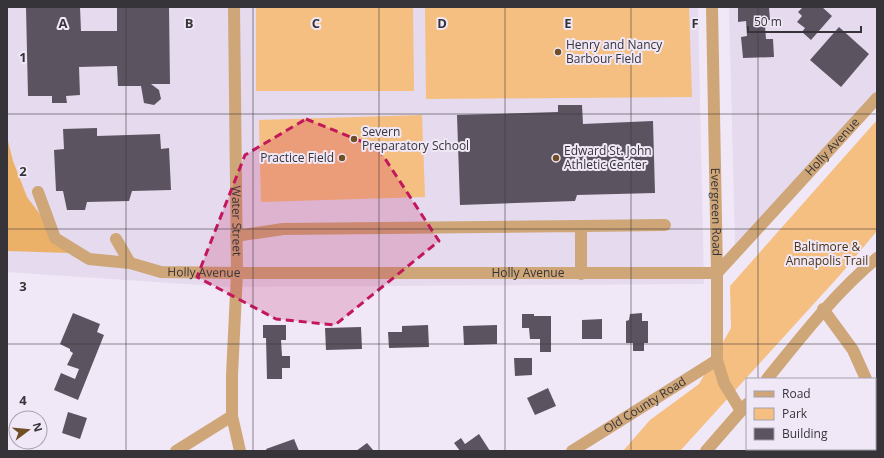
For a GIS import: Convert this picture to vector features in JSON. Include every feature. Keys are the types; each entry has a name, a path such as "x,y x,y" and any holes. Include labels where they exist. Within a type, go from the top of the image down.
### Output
{"street":[{"name":"Water Street","path":"234,7 237,273 232,375 232,416 240,451"},
{"name":"Evergreen Road","path":"712,7 717,273 717,360 724,383 744,407"},
{"name":"Holly Avenue","path":"38,192 55,238 89,259 130,263 161,272 581,274 717,273 877,98"},
{"path":"236,236 283,229 665,225"},
{"path":"581,226 581,274"},
{"path":"116,239 130,263"},
{"path":"768,378 824,309 850,280 877,258"},
{"path":"824,309 853,350 866,378"},
{"name":"Old County Road","path":"572,451 717,360"},
{"path":"706,451 744,407"},
{"path":"176,451 232,416"}],"highlighted area":[{"path":"306,119 378,148 439,241 335,325 276,319 197,277 245,155"}],"shaded area":[{"name":"Severn Preparatory School","path":"7,7 698,7 704,284 230,287 7,272"},
{"path":"729,7 875,7 877,9 877,90 735,244"},
{"path":"7,137 13,161 27,197 69,253 7,251"}],"green space":[{"path":"256,7 413,7 414,91 256,91"},
{"name":"Henry and Nancy Barbour Field","path":"425,7 689,7 692,97 426,99"},
{"name":"Practice Field","path":"422,115 425,197 261,202 259,120"},
{"name":"Baltimore & Annapolis Trail","path":"877,120 877,231 840,275 680,451 623,451 650,420 699,384 731,328 730,286"}],"building":[{"path":"26,7 80,7 81,31 117,31 117,7 169,7 170,84 151,84 159,90 161,99 154,105 144,103 141,86 118,86 117,66 79,67 80,95 66,96 67,103 52,103 52,96 28,96"},
{"path":"738,7 769,7 770,20 757,21 757,27 765,26 766,39 773,39 774,57 743,58 741,37 747,36 746,21 738,22"},
{"path":"803,7 822,7 832,16 811,40 802,32 805,28 797,22 802,16 798,12"},
{"path":"839,27 869,54 841,87 810,60"},
{"name":"Edward St. John Athletic Center","path":"558,105 582,105 583,124 653,121 655,193 577,195 575,201 460,205 457,115 558,112"},
{"path":"97,128 97,136 160,134 161,149 169,148 171,190 132,191 129,201 87,202 85,210 67,210 63,191 56,191 54,150 64,149 63,129"},
{"path":"73,313 100,324 97,332 104,335 78,400 54,390 61,373 75,379 79,369 67,365 73,353 70,349 60,344"},
{"path":"642,313 642,321 648,321 648,343 644,343 644,351 633,351 633,343 626,343 626,321 629,320 630,314"},
{"path":"522,314 551,316 551,352 540,352 540,339 530,339 529,328 522,328"},
{"path":"602,319 602,339 582,339 582,320"},
{"path":"263,325 286,325 286,340 281,340 282,356 290,356 290,368 282,368 282,379 267,379 266,338 263,338"},
{"path":"428,325 429,347 389,348 388,332 402,332 402,326"},
{"path":"497,325 497,344 464,345 463,326"},
{"path":"361,327 362,349 326,350 325,328"},
{"path":"514,358 532,358 532,375 515,376"},
{"path":"548,388 556,406 535,415 527,398"},
{"path":"68,412 87,418 80,439 62,433"},
{"path":"479,434 490,451 460,451 454,443 461,438 465,444"},
{"path":"294,439 299,451 267,451 266,449"},
{"path":"367,443 374,451 356,451"},
{"path":"774,450 819,451 775,451"}],"place":[{"name":"Henry and Nancy Barbour Field","path":"558,52"},
{"name":"Severn Preparatory School","path":"354,139"},
{"name":"Practice Field","path":"342,158"},
{"name":"Edward St. John Athletic Center","path":"556,158"}]}
